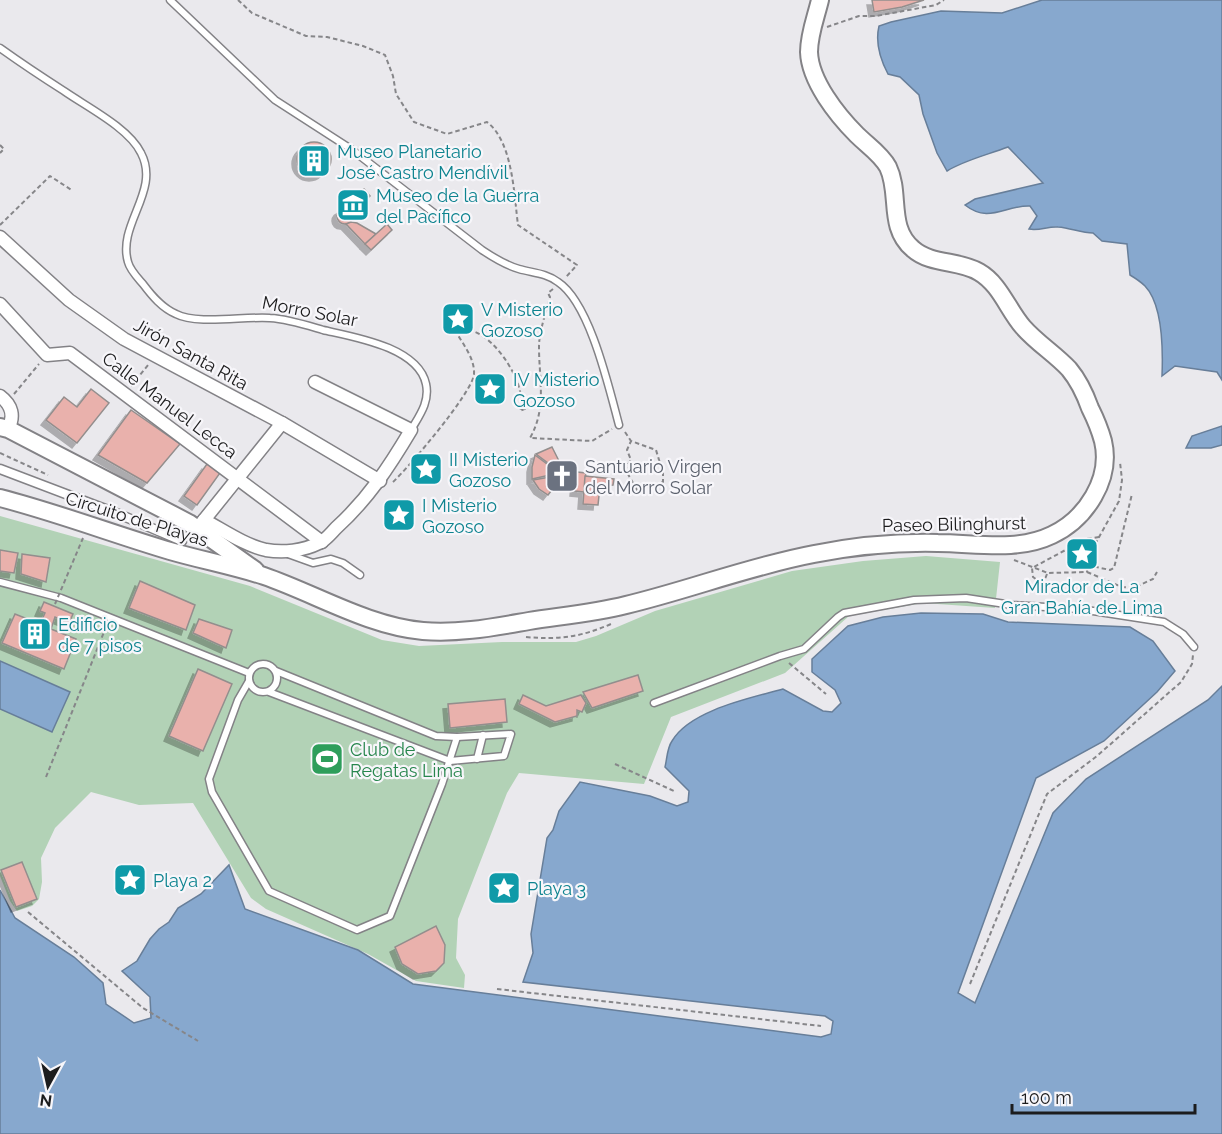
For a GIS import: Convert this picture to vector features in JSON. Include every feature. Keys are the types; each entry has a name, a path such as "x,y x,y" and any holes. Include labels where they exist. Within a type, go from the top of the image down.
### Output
{"main road":[{"name":"Paseo Bilinghurst","path":"263,576 388,625 422,631 463,632 623,606 760,566 815,553 880,544 934,542 1016,544 1037,541 1065,528 1079,515 1092,501 1098,489 1105,457 1103,441 1082,389 1068,368 1021,325 995,285 982,273 967,266 924,257 906,241 898,228 890,170 883,159 838,116 820,87 811,64 809,50 811,35 820,0"},
{"path":"4,428 200,524 263,576"},
{"name":"Circuito de Playas","path":"0,498 185,549 263,576"},
{"path":"185,549 197,549 200,545 200,524"}],"street":[{"name":"Jirón Santa Rita","path":"0,237 69,300 124,339 282,423 380,481"},
{"path":"0,304 47,355"},
{"name":"Calle Manuel Lecca","path":"47,355 70,353 322,542"},
{"path":"315,382 411,430"},
{"path":"4,399 13,420 4,428"},
{"path":"200,524 282,423"},
{"name":"Morro Solar","path":"200,524 265,549 300,550 322,542 353,513 380,481 411,430"},
{"path":"0,469 121,514 185,549"}],"lane":[{"path":"170,0 275,100 351,149 482,250 501,262 519,269 544,274 560,283 574,298 599,352 619,425"},
{"name":"Morro Solar","path":"0,48 93,110 136,144 145,161 147,180 127,237 128,263 151,295 166,309 178,316 192,319 251,317 288,321 368,341 393,350 410,360 420,370 426,384 427,395 424,409 411,430"},
{"path":"282,551 313,563 331,559 343,563 360,575"},
{"path":"0,582 61,598 249,677 256,691 269,692 450,761 504,756 511,734 436,736 276,672 269,665 260,664 252,669 249,677 238,700 209,779 212,792 269,891 357,930 390,916 450,761 457,737"},
{"path":"654,703 780,656 804,650 844,613 914,600 966,598 1012,605 1080,609 1164,622 1183,634 1194,647"},
{"path":"269,692 278,681 276,672"},
{"path":"477,759 483,735"}],"path":[{"path":"238,0 252,13 306,36 327,37 363,46 385,55 393,76 396,94 414,122 447,134 488,122 496,129 511,168 518,225 577,265 548,293 550,297 539,345 540,418 530,438 592,441 619,425"},
{"path":"811,35 834,23 859,16 876,16 936,5 945,0"},
{"path":"0,145 4,149 0,153"},
{"path":"0,225 50,176 73,191"},
{"path":"393,482 431,439 472,384 473,366 456,332 462,329 478,332 507,361 519,381 523,398 520,411 541,402"},
{"path":"4,399 47,355"},
{"path":"125,393 156,356"},
{"path":"631,441 656,450 663,473 663,482 637,490 625,469 631,460 627,450 631,441"},
{"path":"1088,565 1110,570 1114,568 1132,494"},
{"path":"77,533 88,536"},
{"path":"1048,573 1045,579 1040,580 1033,577 1031,572 1032,568 1086,539 1099,537"},
{"path":"55,604 82,538"},
{"path":"1087,573 1122,587 1133,588 1154,579 1157,572"},
{"path":"46,777 110,618"},
{"path":"524,637 545,639 580,636 614,622"},
{"path":"970,984 1047,794 1096,756 1181,682 1192,664 1194,647"},
{"path":"780,656 826,694"},
{"path":"615,764 674,791"},
{"path":"28,912 143,1008 198,1041"},
{"path":"497,989 821,1026"}],"green space":[{"name":"Club de Regatas Lima","path":"0,516 250,586 382,640 419,646 502,642 576,642 655,611 792,571 863,561 926,556 1000,562 995,608 923,603 849,616 785,673 671,717 644,784 519,773 507,793 458,919 456,958 465,975 464,988 416,981 368,954 266,909 251,898 193,803 139,805 91,792 55,828 41,858 42,882 39,899 32,906 17,911 10,901 0,876"}],"water":[{"path":"1042,0 1222,0 1222,380 1217,372 1175,366 1162,376 1159,316 1151,294 1130,275 1127,244 1102,241 1093,233 1063,228 1029,229 1037,216 1030,206 982,213 965,205 975,199 1043,183 1008,147 947,171 937,153 923,114 919,95 900,77 888,74 883,63 878,45 879,26 941,11 1002,13"},
{"path":"1222,426 1222,445 1211,448 1186,448 1192,436"},
{"path":"921,613 983,614 1008,622 1130,627 1153,641 1175,671 1157,692 1104,741 1036,778 958,993 975,1003 1053,813 1086,779 1208,700 1222,686 1222,1134 0,1134 0,890 15,918 74,957 103,983 106,1004 134,1023 151,1018 150,997 122,971 137,961 150,939 169,922 178,908 201,894 229,865 245,909 358,950 413,984 821,1037 831,1034 833,1021 825,1016 523,982 533,953 531,934 547,838 553,830 559,811 580,782 650,796 677,806 688,802 689,791 665,767 670,744 692,721 739,701 783,689 823,711 832,712 841,703 835,690 812,672 812,659 848,626 883,617"},
{"path":"0,661 70,692 52,732 0,709"}],"building":[{"path":"872,0 924,0 874,12"},
{"name":"Museo Planetario José Castro Mendívil","path":"314,142 326,147 331,159 326,171 314,176 302,171 297,159 302,147"},
{"path":"364,189 370,196 352,213 348,209 343,209"},
{"path":"345,208 353,216 345,224 337,216"},
{"path":"351,222 376,234 365,244 346,224"},
{"path":"387,224 392,230 371,250 365,244"},
{"path":"91,389 109,403 77,443 46,420 64,397 77,407"},
{"path":"131,410 180,444 147,483 98,455"},
{"path":"552,447 559,461 552,466 536,454"},
{"path":"535,455 551,467 550,475 532,479"},
{"path":"207,464 220,473 197,505 184,496"},
{"name":"Santuario Virgen del Morro Solar","path":"568,466 566,484 558,480 557,474 560,469"},
{"path":"577,472 586,473 584,492 575,491"},
{"path":"585,476 614,479 613,485 600,486 598,505 583,504"},
{"path":"550,477 555,486 548,495 539,489 533,480"},
{"path":"0,550 18,553 14,573 0,571"},
{"path":"22,554 50,558 46,582 21,574"},
{"path":"140,581 195,605 186,630 129,608"},
{"name":"Edificio de 7 pisos","path":"44,602 73,614 69,623 55,617 51,629 76,639 64,669 2,643 15,614 40,624 45,613 40,611"},
{"path":"199,619 232,630 226,648 193,633"},
{"path":"198,669 232,684 203,751 169,736"},
{"path":"638,675 643,691 592,708 583,692"},
{"path":"523,695 546,706 581,695 586,703 582,712 577,710 577,716 555,722 519,704"},
{"path":"505,699 507,722 450,728 448,704"},
{"path":"22,862 37,899 16,907 1,870"},
{"path":"436,926 445,945 444,963 436,971 418,974 402,964 395,947"}],"place":[{"name":"Museo Planetario José Castro Mendívil","path":"314,161"},
{"name":"Museo de la Guerra del Pacífico","path":"353,205"},
{"name":"V Misterio Gozoso","path":"458,319"},
{"name":"IV Misterio Gozoso","path":"490,389"},
{"name":"II Misterio Gozoso","path":"426,469"},
{"name":"Santuario Virgen del Morro Solar","path":"562,476"},
{"name":"I Misterio Gozoso","path":"399,515"},
{"name":"Mirador de La Gran Bahía de Lima","path":"1082,554"},
{"name":"Edificio de 7 pisos","path":"35,634"},
{"name":"Club de Regatas Lima","path":"327,759"},
{"name":"Playa 2","path":"130,880"},
{"name":"Playa 3","path":"504,888"}]}
